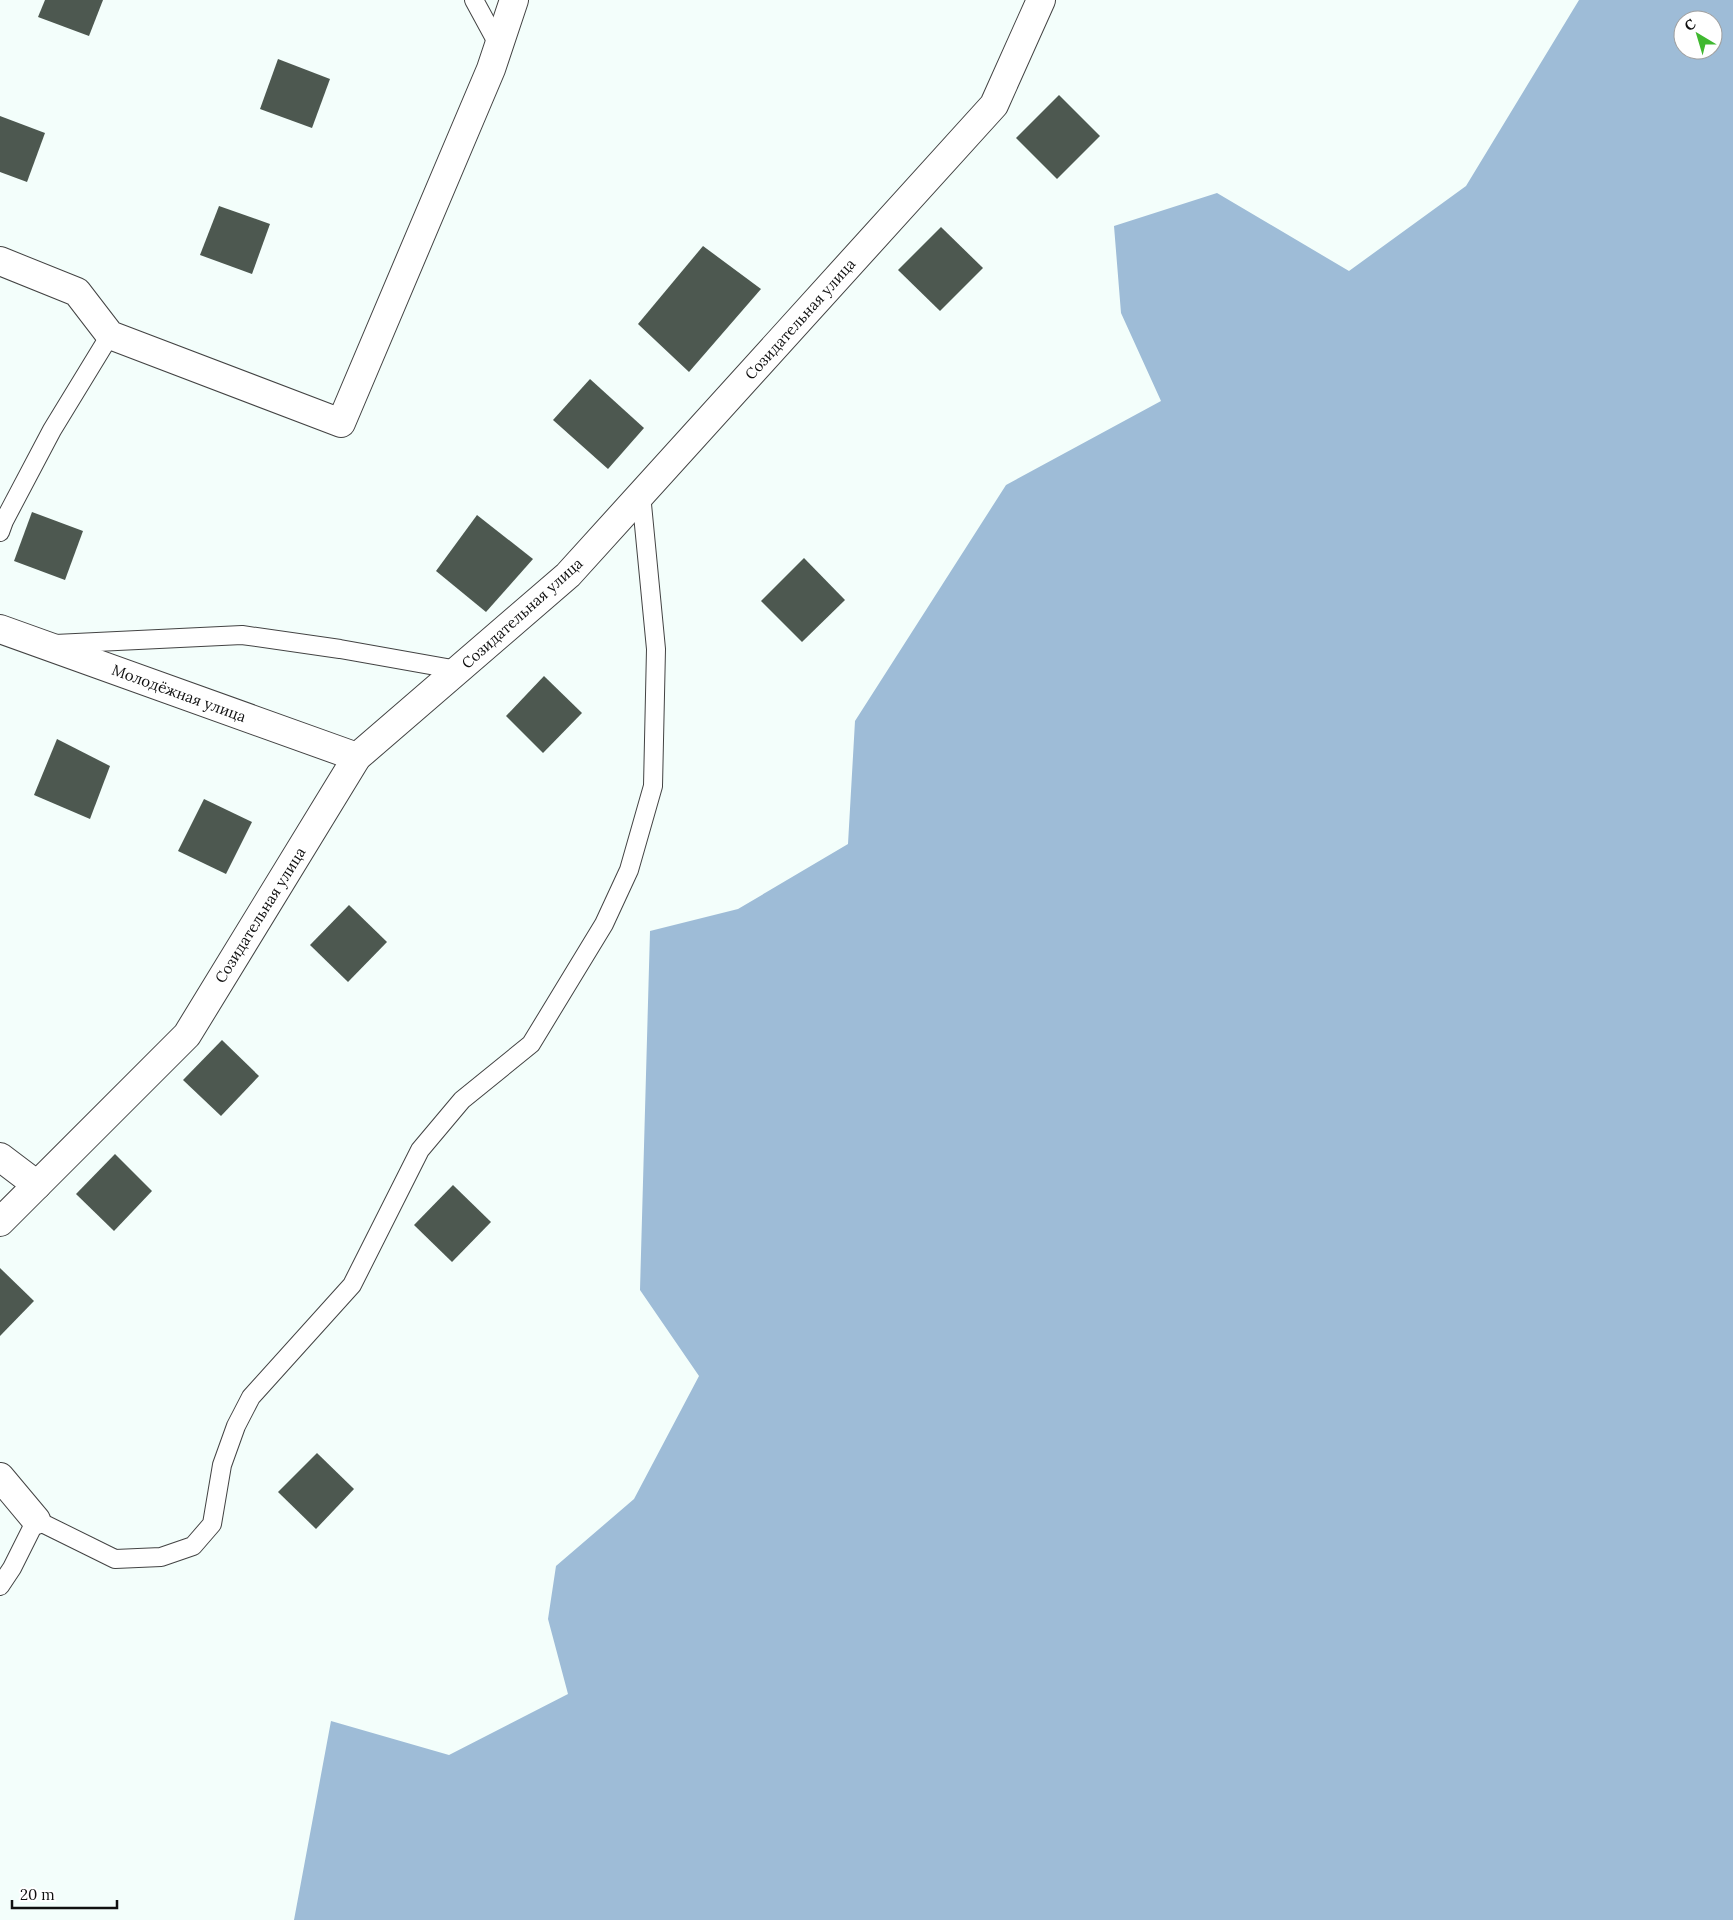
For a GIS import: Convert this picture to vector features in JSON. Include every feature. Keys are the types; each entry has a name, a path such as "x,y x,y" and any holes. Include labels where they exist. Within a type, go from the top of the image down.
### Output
{"street":[{"path":"0,262 77,292 110,334 341,423 491,69 514,0"},
{"name":"Созидательная улица","path":"0,1222 187,1035 357,757 568,575 994,105 1042,0"},
{"name":"Молодёжная улица","path":"0,629 357,757"},
{"path":"0,1157 37,1185"},
{"path":"0,1477 36,1520"}],"lane":[{"path":"474,0 499,46"},
{"path":"0,532 52,430 110,334"},
{"path":"0,1586 12,1568 36,1520 115,1559 161,1557 193,1546 212,1524 222,1465 236,1426 251,1397 352,1285 420,1150 462,1100 531,1044 604,924 629,870 653,786 656,649 641,494"},
{"path":"44,644 242,635 340,649 458,670"}],"shaded area":[{"path":"1579,0 1733,0 1733,1920 294,1920 331,1721 449,1755 568,1694 548,1619 556,1566 634,1499 699,1376 640,1290 650,931 738,909 848,844 855,721 1006,485 1161,401 1121,313 1114,226 1217,193 1349,271 1466,186"}],"building":[{"path":"45,0 103,0 89,36 38,17"},
{"path":"278,59 330,79 312,128 260,109"},
{"path":"1059,95 1100,136 1057,179 1016,138"},
{"path":"0,116 45,133 27,182 0,172"},
{"path":"219,206 270,224 252,274 200,255"},
{"path":"941,227 983,268 940,311 898,270"},
{"path":"703,246 761,289 689,372 638,324"},
{"path":"590,379 644,428 608,469 553,420"},
{"path":"32,512 83,531 65,580 14,561"},
{"path":"477,515 533,559 486,612 436,571"},
{"path":"804,558 845,600 802,642 761,601"},
{"path":"544,676 582,713 543,753 506,716"},
{"path":"57,739 110,766 90,819 34,795"},
{"path":"204,799 252,822 226,874 178,851"},
{"path":"349,905 387,942 348,982 310,945"},
{"path":"222,1040 259,1076 221,1116 183,1080"},
{"path":"115,1154 152,1191 114,1231 76,1194"},
{"path":"453,1185 491,1222 452,1262 414,1225"},
{"path":"0,1268 34,1301 0,1336"},
{"path":"317,1453 354,1489 316,1529 278,1492"}]}
